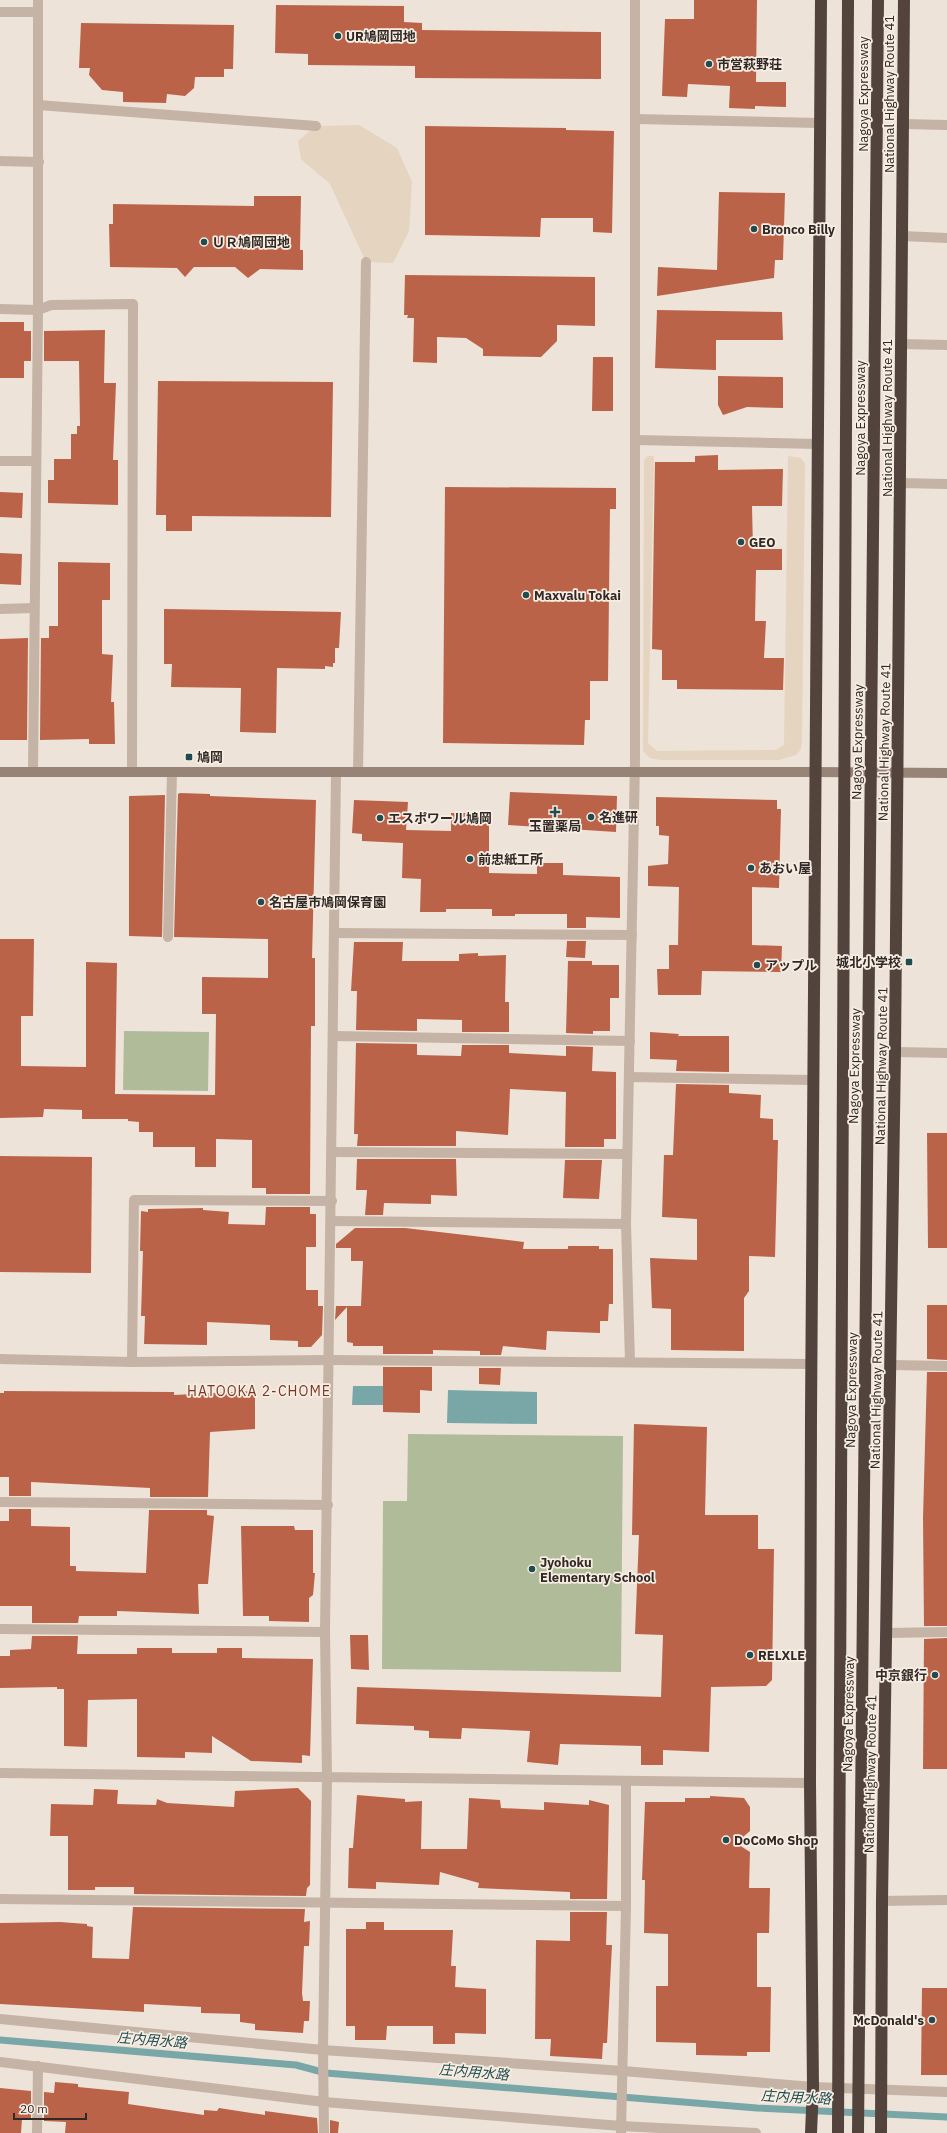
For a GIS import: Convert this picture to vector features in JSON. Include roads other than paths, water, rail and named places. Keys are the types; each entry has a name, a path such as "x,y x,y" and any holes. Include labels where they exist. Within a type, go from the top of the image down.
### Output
{"highway":[{"path":"811,2133 813,2087 810,1783 811,1364 821,0"},
{"name":"Nagoya Expressway","path":"838,2133 848,0"},
{"name":"Nagoya Expressway","path":"858,2133 878,0"},
{"name":"National Highway Route 41","path":"881,2133 882,1901 895,1052 904,0"}],"street":[{"path":"33,772 39,162 38,0"},
{"path":"630,1362 626,1224 635,773 635,0"},
{"path":"0,12 38,12"},
{"path":"38,105 316,126"},
{"path":"635,119 820,123"},
{"path":"903,124 947,125"},
{"path":"0,161 39,162"},
{"path":"902,236 947,238"},
{"path":"358,772 366,262"},
{"path":"0,309 38,310 51,305 133,304 132,771"},
{"path":"901,344 947,345"},
{"path":"635,440 817,444"},
{"path":"0,461 36,461"},
{"path":"900,483 947,484"},
{"path":"0,608 34,608"},
{"path":"0,772 815,772 947,774"},
{"path":"168,937 172,772"},
{"path":"324,2133 323,2050 327,1778 325,1632 332,1221 336,772"},
{"path":"334,933 632,935"},
{"path":"333,1036 630,1041"},
{"path":"895,1052 947,1053"},
{"path":"629,1077 814,1080"},
{"path":"332,1152 627,1154"},
{"path":"132,1362 134,1200 332,1201"},
{"path":"332,1221 626,1224"},
{"path":"0,1359 132,1362 329,1360 811,1364"},
{"path":"891,1365 947,1366"},
{"path":"0,1502 328,1505"},
{"path":"0,1629 325,1632"},
{"path":"886,1633 947,1632"},
{"path":"0,1773 810,1783"},
{"path":"621,2130 626,1906 626,1781"},
{"path":"0,1899 626,1906"},
{"path":"882,1901 947,1900"},
{"path":"0,2019 323,2050 623,2071 813,2087 947,2092"},
{"path":"0,2062 324,2102 621,2130 756,2133"},
{"path":"37,2133 38,2066"}],"water":[{"path":"353,1386 396,1386 396,1405 352,1405"},
{"path":"448,1390 537,1392 537,1424 447,1423"}],"waterway":[{"name":"庄内用水路","path":"0,2040 296,2065 326,2073 757,2108 947,2117"}],"place":[{"name":"UR鳩岡団地","path":"338,36"},
{"name":"市営萩野荘","path":"709,64"},
{"name":"Bronco Billy","path":"754,229"},
{"name":"ＵＲ鳩岡団地","path":"204,242"},
{"name":"GEO","path":"741,542"},
{"name":"Maxvalu Tokai","path":"526,595"},
{"name":"鳩岡","path":"189,757"},
{"name":"玉置薬局","path":"555,812"},
{"name":"名進研","path":"591,817"},
{"name":"エスポワール鳩岡","path":"380,818"},
{"name":"前忠紙工所","path":"470,859"},
{"name":"あおい屋","path":"751,868"},
{"name":"名古屋市鳩岡保育園","path":"261,902"},
{"name":"城北小学校","path":"909,962"},
{"name":"アップル","path":"757,965"},
{"name":"Jyohoku Elementary School","path":"532,1569"},
{"name":"RELXLE","path":"750,1655"},
{"name":"中京銀行","path":"935,1675"},
{"name":"DoCoMo Shop","path":"726,1840"},
{"name":"McDonald's","path":"932,2020"}],"district":[{"name":"HATOOKA 2-CHOME","path":"259,1391"}]}
